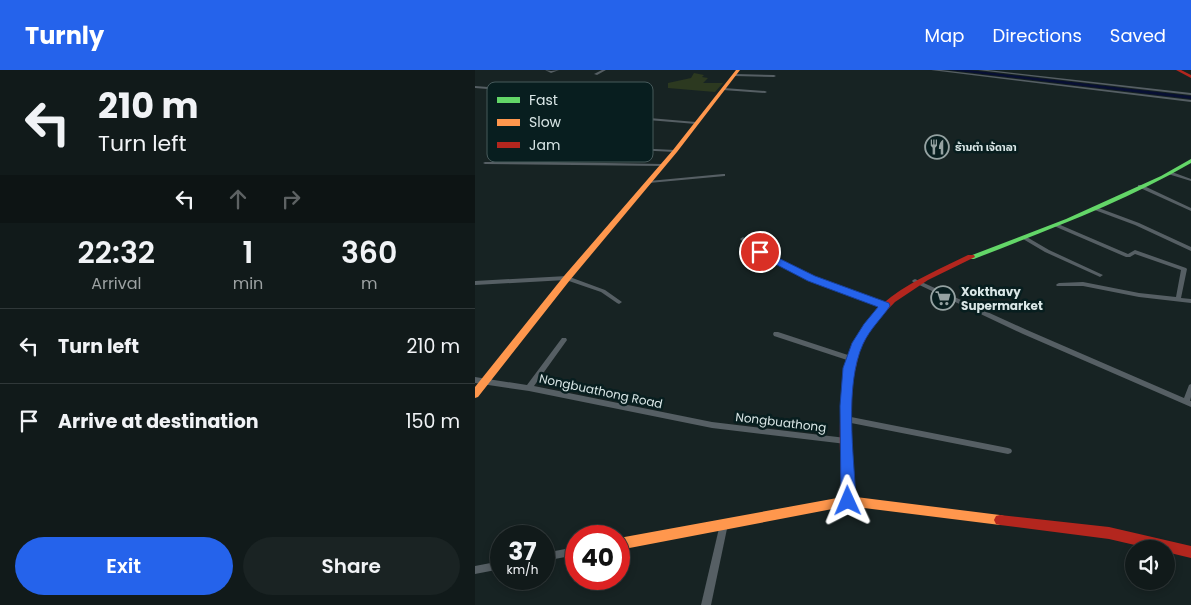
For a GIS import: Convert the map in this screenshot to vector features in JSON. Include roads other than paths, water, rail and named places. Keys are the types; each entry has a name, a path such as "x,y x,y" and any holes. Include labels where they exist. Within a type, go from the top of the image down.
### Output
{"street":[{"path":"547,70 551,72 557,70"},
{"path":"597,74 603,70"},
{"path":"933,70 1191,101"},
{"path":"980,70 1191,94"},
{"path":"1178,70 1191,77"},
{"path":"475,394 567,278 675,151 737,72 775,76"},
{"path":"724,89 765,92"},
{"path":"653,119 696,123"},
{"path":"653,150 675,151"},
{"path":"848,501 846,382 851,359 867,326 885,306 915,281 937,270 1056,226 1170,173 1191,161"},
{"path":"485,163 662,165"},
{"path":"1170,173 1191,180"},
{"path":"649,182 723,175"},
{"path":"1140,186 1191,210"},
{"path":"1094,208 1137,224 1191,249"},
{"path":"1056,226 1128,256 1135,252 1184,268 1178,300"},
{"path":"1025,238 1047,251 1100,275"},
{"path":"743,239 760,252 797,272 885,306"},
{"path":"475,283 567,278 603,291 619,302"},
{"path":"915,281 1025,332 1189,403 1191,387"},
{"path":"1059,285 1083,284 1120,292 1191,301"},
{"path":"776,334 851,359"},
{"path":"529,388 564,340"},
{"name":"Nongbuathong Road","path":"475,380 529,388 712,425"},
{"path":"846,419 1008,451"},
{"name":"Nongbuathong","path":"712,425 847,441"},
{"path":"630,542 848,501 1109,533 1191,552"},
{"path":"706,605 725,524"},
{"path":"475,570 490,567"}],"water":[{"path":"949,70 968,70 1191,96 1191,99"}],"place":[{"name":"ຮ້ານຕຳ ເຈ້ດາລາ","path":"937,147"},
{"name":"Xokthavy Supermarket","path":"943,298"}]}
